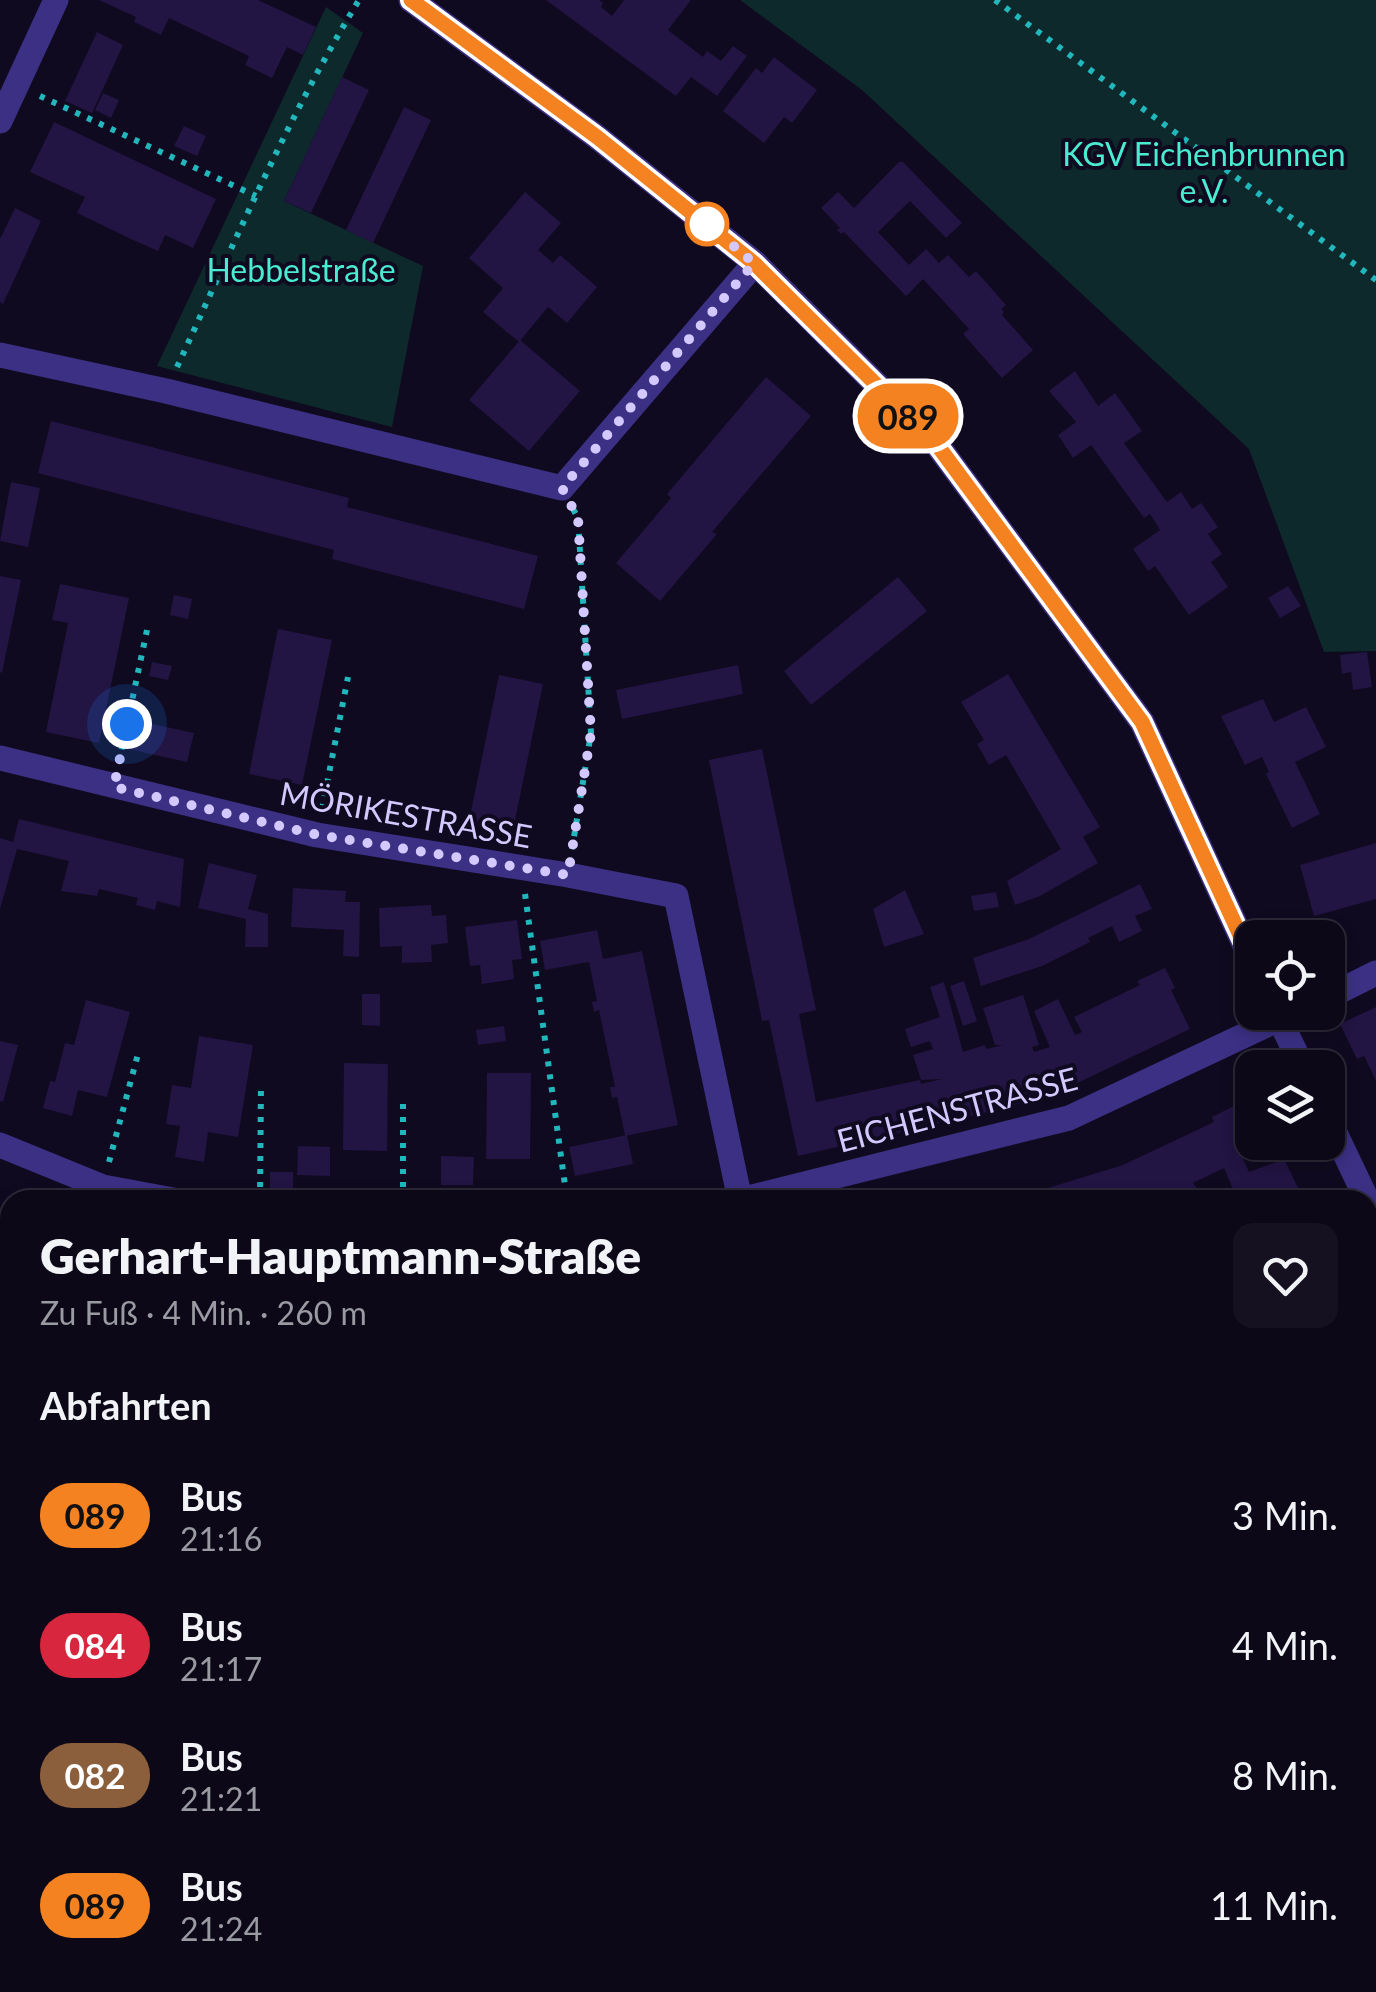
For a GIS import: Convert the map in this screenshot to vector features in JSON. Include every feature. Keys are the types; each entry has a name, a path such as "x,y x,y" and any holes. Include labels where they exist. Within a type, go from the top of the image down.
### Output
{"street":[{"path":"0,120 56,0"},
{"path":"411,0 597,137 754,263 938,446 1142,722 1235,924"},
{"path":"0,355 166,391 562,488 754,263"},
{"name":"MÖRIKESTRASSE","path":"0,758 318,835 676,896 738,1190"},
{"path":"1345,988 1376,973"},
{"name":"EICHENSTRASSE","path":"780,1190 1069,1118 1252,1030"},
{"path":"0,1145 102,1187 118,1190"},
{"path":"1345,1154 1362,1190"}],"path":[{"path":"166,391 256,196 359,0"},
{"path":"996,0 1376,280"},
{"path":"16,85 256,196"},
{"path":"562,488 578,518 591,733 568,875"},
{"path":"114,787 148,630"},
{"path":"318,835 348,677"},
{"path":"521,868 566,1190"},
{"path":"102,1187 138,1054"},
{"path":"260,1084 260,1190"},
{"path":"403,1104 403,1190"}],"green space":[{"name":"KGV Eichenbrunnen e.V.","path":"740,0 1376,0 1376,651 1324,652 1249,449 862,90"},
{"name":"Hebbelstraße","path":"326,7 363,33 284,201 423,266 392,427 157,366"}],"building":[{"path":"99,0 258,0 316,27 303,55 287,47 272,78 245,65 249,56 169,18 161,35 134,22 136,17"},
{"path":"546,0 599,0 612,16 624,0 691,0 668,30 703,57 707,51 721,61 733,46 747,56 717,96 691,77 676,96"},
{"path":"97,32 123,45 92,113 65,101"},
{"path":"774,57 817,90 792,123 784,117 764,143 723,111 756,68 762,73"},
{"path":"342,77 369,90 311,213 284,201"},
{"path":"103,93 119,100 111,118 95,110"},
{"path":"404,107 431,120 373,243 346,230"},
{"path":"54,122 216,199 193,248 165,235 158,251 131,239 77,213 85,197 30,172"},
{"path":"184,126 206,136 197,156 174,146"},
{"path":"899,162 962,223 946,238 910,201 878,232 909,265 926,249 939,263 948,255 969,277 976,271 1006,305 1001,309 1002,315 1033,350 1002,378 963,334 969,329 923,279 906,296 844,232 837,230 840,228 821,208 838,192 854,208"},
{"path":"525,192 561,223 538,250 553,263 560,255 597,287 567,323 548,307 519,342 483,312 503,288 469,258"},
{"path":"15,208 41,221 3,304 0,239"},
{"path":"520,340 580,391 529,451 469,400"},
{"path":"1075,371 1098,406 1115,393 1142,431 1124,443 1167,502 1181,492 1192,509 1201,503 1218,527 1208,534 1222,554 1211,562 1228,587 1189,615 1155,566 1148,571 1133,549 1160,530 1150,514 1144,518 1091,445 1073,458 1058,435 1076,422 1049,391"},
{"path":"766,377 811,416 712,532 717,534 660,601 616,563 671,498 667,494"},
{"path":"51,421 349,498 347,507 538,556 524,609 332,559 334,550 38,473"},
{"path":"11,482 40,488 28,547 0,541"},
{"path":"0,576 21,580 2,673 0,672"},
{"path":"898,577 927,611 811,705 784,671"},
{"path":"60,584 129,598 99,743 46,732 68,623 52,620"},
{"path":"1288,586 1301,606 1280,618 1268,598"},
{"path":"174,595 192,599 188,619 170,615"},
{"path":"278,629 332,640 302,785 249,774"},
{"path":"1367,652 1372,687 1353,690 1351,672 1342,674 1340,655"},
{"path":"152,662 172,666 168,680 149,676"},
{"path":"738,665 743,694 622,719 616,690"},
{"path":"1008,674 1100,827 1083,837 1098,863 1040,896 1015,905 1007,881 1061,849 1006,755 989,765 977,744 984,740 961,702"},
{"path":"499,675 543,684 513,830 469,821"},
{"path":"1263,699 1274,722 1306,707 1326,747 1295,762 1320,814 1292,828 1262,757 1245,765 1221,716"},
{"path":"134,720 194,733 187,762 128,749"},
{"path":"762,749 816,1010 799,1014 816,1102 942,1079 921,1080 913,1055 933,1049 930,1041 911,1047 905,1029 940,1017 930,987 944,982 963,1052 985,1045 986,1049 1003,1045 995,1045 983,1008 1023,995 1039,1045 1032,1047 1034,1052 1050,1047 1034,1011 1058,999 1075,1035 1082,1032 1074,1017 1140,985 1137,981 1165,968 1190,1029 1065,1089 1005,1108 798,1156 769,1020 762,1021 709,760"},
{"path":"19,819 184,859 180,907 157,901 155,910 136,905 138,898 99,889 97,896 61,891 69,861 17,849 0,909 0,838 13,842"},
{"path":"1376,843 1376,899 1314,916 1300,865"},
{"path":"209,863 257,875 248,909 268,914 268,947 245,947 246,919 198,908"},
{"path":"1140,884 1152,909 1135,916 1142,931 1119,942 1112,926 1042,966 981,986 973,958 1029,939"},
{"path":"293,888 346,891 345,902 360,902 359,957 343,956 344,930 291,927"},
{"path":"905,890 924,934 884,947 873,909"},
{"path":"996,892 999,907 974,911 971,896"},
{"path":"431,905 432,916 446,915 448,943 431,945 432,962 402,963 402,946 380,947 379,908"},
{"path":"517,920 522,959 512,960 514,979 482,984 480,965 470,966 465,927"},
{"path":"597,930 603,959 642,951 678,1125 625,1136 617,1097 612,1098 610,1087 615,1087 599,1010 594,1012 592,1002 597,1001 589,962 545,970 540,941"},
{"path":"964,981 977,1021 963,1026 950,986"},
{"path":"362,994 380,994 380,1026 362,1025"},
{"path":"86,1000 130,1012 107,1097 78,1090 72,1116 43,1108 50,1081 55,1082 65,1043 74,1045"},
{"path":"1376,1007 1376,1081 1364,1056 1357,1059 1343,1030 1345,1022"},
{"path":"504,1026 506,1041 478,1045 476,1030"},
{"path":"199,1036 253,1045 238,1137 208,1132 204,1162 175,1157 180,1126 166,1124 172,1085 191,1088"},
{"path":"0,1041 18,1045 3,1102 0,1101"},
{"path":"344,1063 388,1064 387,1151 343,1150"},
{"path":"487,1073 531,1073 530,1159 486,1159"},
{"path":"1235,1106 1235,1160 1243,1160 1249,1172 1284,1160 1299,1190 1233,1190 1224,1168 1193,1183 1198,1190 1049,1190 1123,1165 1214,1122 1212,1117"},
{"path":"627,1135 633,1164 575,1176 569,1147"},
{"path":"298,1146 330,1147 330,1176 297,1175"},
{"path":"441,1156 474,1157 473,1185 441,1185"},
{"path":"270,1172 293,1172 293,1189 270,1189"}],"bus line":[{"name":"089","path":"411,0 597,137 754,263 938,446 1142,722 1235,924"}],"route":[{"path":"127,724 114,787 318,835 568,875 591,733 578,518 562,488 754,263 707,224"}]}
